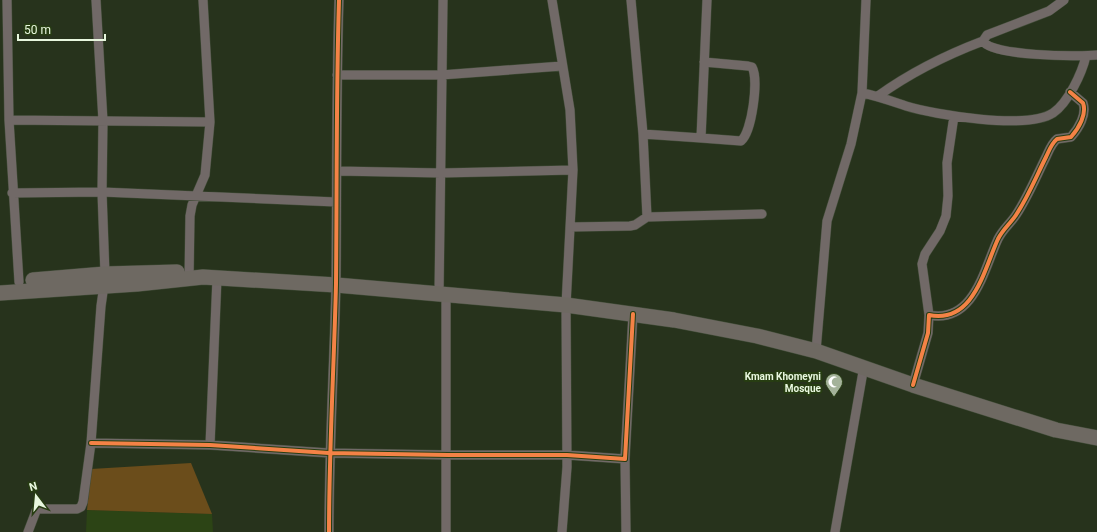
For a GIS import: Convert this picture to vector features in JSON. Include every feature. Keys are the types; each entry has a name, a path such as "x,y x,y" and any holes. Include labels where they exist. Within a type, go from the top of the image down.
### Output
{"main road":[{"path":"0,283 200,276 443,294 566,305 633,314 711,326 816,350 864,366 913,385 1056,430 1097,438"},
{"path":"0,293 104,279"}],"street":[{"path":"7,0 9,120 18,282"},
{"path":"28,532 38,509 77,509 81,507 83,502 91,443 104,279 102,192 103,121 96,0"},
{"path":"203,0 210,122 205,175 196,195 190,216 200,276 210,445"},
{"path":"329,532 329,453 336,285 337,75 339,0"},
{"path":"442,0 441,173 448,456 446,532"},
{"path":"552,0 570,110 573,170 566,305 567,455 562,532"},
{"path":"631,0 643,134 648,217"},
{"path":"701,138 707,0"},
{"path":"816,350 827,221 851,144 862,93 866,0"},
{"path":"878,96 903,79 964,48 983,41 987,35 1002,28 1036,17 1064,0"},
{"path":"983,41 984,44 992,48 1019,54 1097,55"},
{"path":"862,93 878,96 906,106 954,116 1010,120 1041,119 1053,113 1070,92 1083,69 1086,56"},
{"path":"643,134 740,141 744,138 750,119 756,76 752,67 704,62"},
{"path":"337,75 441,75 562,66"},
{"path":"929,315 941,316 954,312 971,300 1000,235 1020,209 1050,148 1057,140 1071,137 1081,123 1084,114 1083,103 1070,92"},
{"path":"913,385 928,334 929,315 922,264 925,254 940,230 946,216 948,196 947,163 954,116"},
{"path":"9,120 210,122"},
{"path":"336,171 441,173 573,170"},
{"path":"12,193 102,192 336,202"},
{"path":"570,227 630,226 635,225 648,217 762,214"},
{"path":"626,532 625,459 633,314"},
{"path":"835,532 864,366"},
{"path":"91,443 210,445 329,453 448,456 567,455 625,459"}],"shaded area":[{"path":"191,463 212,514 87,510 91,469"},
{"path":"87,510 212,514 213,532 86,532"}],"cycle path":[{"path":"329,532 336,284 339,0"},
{"path":"913,385 928,333 929,315 944,316 957,311 967,303 982,279 998,239 1016,215 1032,187 1052,145 1057,139 1071,137 1077,129 1083,116 1084,107 1083,103 1070,92"},
{"path":"91,443 210,445 329,453 567,455 625,459 633,314"}],"place":[{"name":"Kmam Khomeyni Mosque","path":"834,397"}]}
